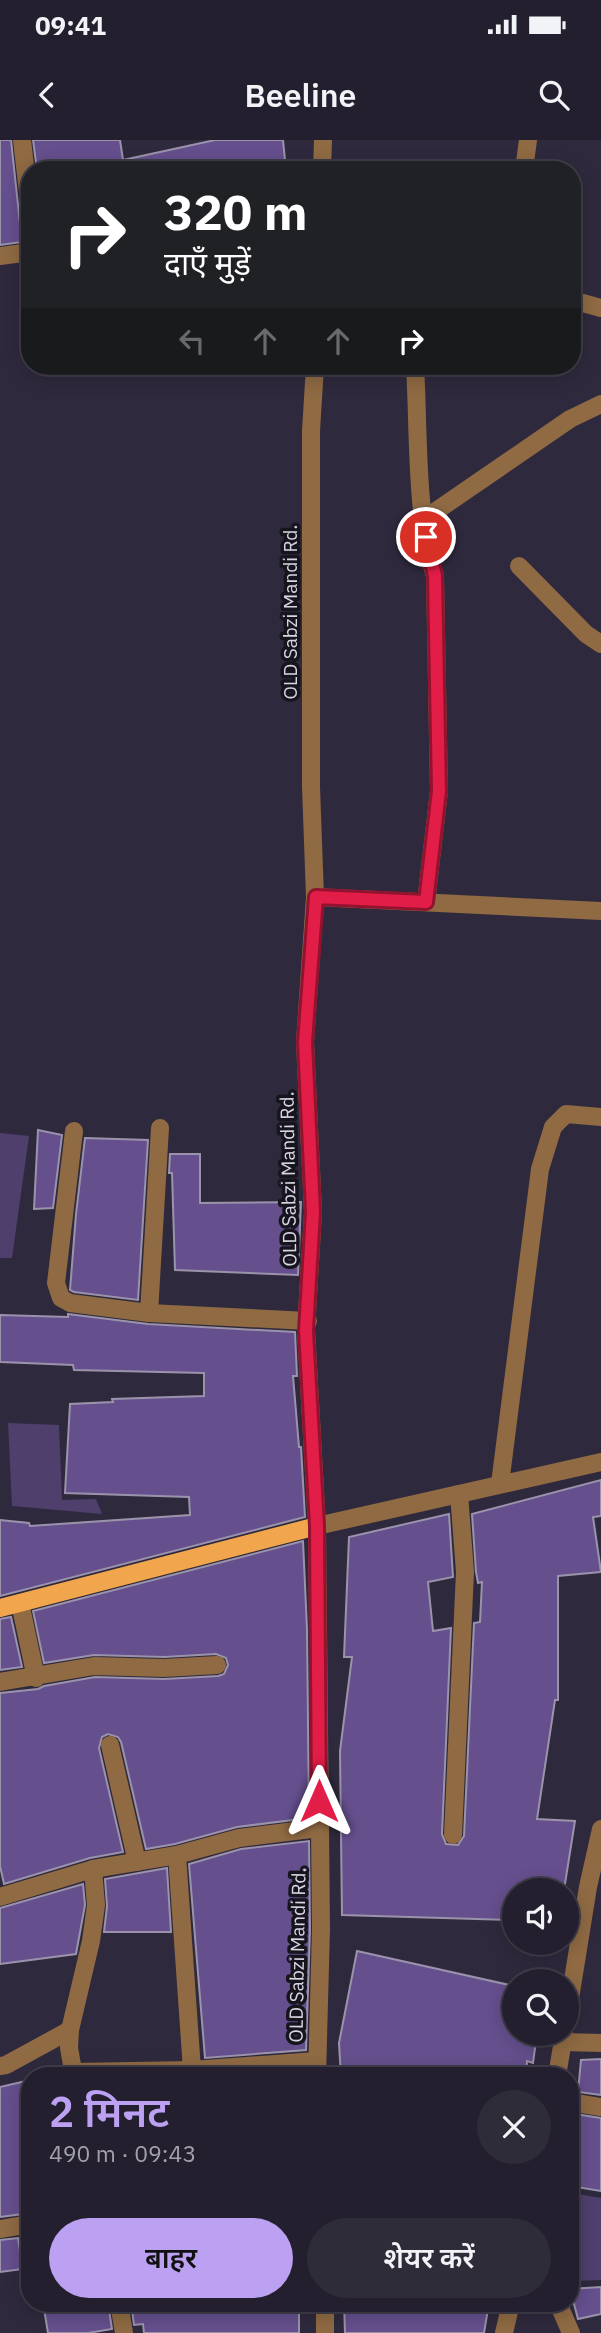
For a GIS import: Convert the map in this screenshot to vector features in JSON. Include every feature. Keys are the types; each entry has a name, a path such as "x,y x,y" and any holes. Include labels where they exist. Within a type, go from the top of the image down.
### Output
{"main road":[{"path":"0,1608 317,1526"}],"street":[{"path":"22,140 24,161"},
{"path":"322,161 323,140"},
{"path":"525,161 528,140"},
{"path":"0,256 21,253"},
{"path":"581,302 601,308"},
{"name":"OLD Sabzi Mandi Rd.","path":"315,375 311,787 316,897 305,1042 313,1212 308,1321 317,1526 321,1929 317,2067"},
{"path":"415,375 423,520 435,576 439,791 426,902"},
{"path":"423,520 570,419 601,404"},
{"path":"519,566 586,634 601,644"},
{"path":"316,897 601,911"},
{"path":"500,1484 540,1169 553,1127 566,1114 601,1117"},
{"path":"149,1313 160,1128"},
{"path":"74,1131 57,1283 61,1298 70,1303 149,1313 308,1321"},
{"path":"317,1526 601,1462"},
{"path":"453,1835 465,1572 459,1494"},
{"path":"20,1603 36,1678"},
{"path":"0,1682 94,1666 164,1668 218,1665"},
{"path":"110,1745 137,1862"},
{"path":"0,1897 93,1869 177,1856 239,1838 319,1828"},
{"path":"575,1969 601,1829"},
{"path":"177,1856 192,2067"},
{"path":"73,2067 69,2048 70,2030 91,1941 96,1905 93,1869"},
{"path":"0,2066 70,2030"},
{"path":"579,2040 601,2043"},
{"path":"559,2067 563,2046"},
{"path":"579,2103 601,2107"},
{"path":"0,2229 21,2226"},
{"path":"120,2312 124,2333"},
{"path":"325,2312 325,2333"},
{"path":"504,2333 509,2312"},
{"path":"562,2312 571,2333"}],"shaded area":[{"path":"0,1133 29,1136 12,1258 0,1258"},
{"path":"8,1423 59,1425 62,1500 96,1499 102,1514 12,1506"},
{"path":"579,2194 601,2198 601,2280 579,2281"}],"building":[{"path":"0,140 11,140 21,242 0,245"},
{"path":"33,140 120,140 123,160 215,140 283,140 285,161 36,161"},
{"path":"38,1130 62,1135 53,1208 34,1209"},
{"path":"85,1138 148,1140 138,1300 70,1290"},
{"path":"170,1154 200,1154 200,1203 301,1202 298,1275 175,1270"},
{"path":"68,1314 148,1324 295,1332 297,1376 293,1376 305,1517 0,1596 0,1520 29,1523 30,1526 190,1515 189,1497 65,1493 70,1404 113,1402 112,1399 204,1396 204,1373 74,1370 73,1365 0,1362 0,1315 68,1317"},
{"path":"601,1480 601,1516 593,1517 601,1572 558,1576 558,1700 555,1700 537,1819 575,1821 566,1878 502,1878 502,1920 342,1915 340,1751 352,1657 344,1657 349,1537 449,1514 453,1577 428,1582 433,1631 451,1628 442,1834 446,1844 458,1845 464,1836 474,1623 480,1622 482,1582 478,1583 476,1572 472,1514"},
{"path":"303,1541 309,1818 237,1827 146,1849 121,1742 118,1737 108,1734 102,1737 99,1748 123,1852 90,1858 4,1884 0,1866 0,1693 38,1689 95,1677 164,1679 218,1676 224,1674 228,1665 226,1658 216,1654 164,1657 94,1655 44,1663 33,1611"},
{"path":"11,1617 22,1667 0,1670 0,1619"},
{"path":"309,1841 310,1929 306,2050 205,2058 189,1864 241,1849"},
{"path":"167,1868 171,1932 104,1932 107,1906 105,1879"},
{"path":"83,1884 85,1905 76,1954 0,1964 0,1908"},
{"path":"357,1951 502,1983 502,2046 535,2046 533,2063 527,2061 527,2067 340,2067 339,2043"},
{"path":"601,2059 601,2095 579,2092 581,2060"},
{"path":"21,2082 21,2214 0,2217 0,2087"},
{"path":"579,2115 601,2118 601,2191 579,2187"},
{"path":"18,2238 21,2269 0,2272 0,2240"},
{"path":"601,2287 601,2314 578,2319 579,2288"},
{"path":"44,2312 109,2312 112,2329 88,2333 48,2333"},
{"path":"132,2312 299,2312 299,2333 144,2333 143,2324 134,2325"},
{"path":"344,2312 488,2312 484,2333 345,2333"}],"route":[{"path":"319,1801 317,1526 306,1331 313,1212 305,1042 316,897 426,902 439,791 435,576 426,537"}]}
